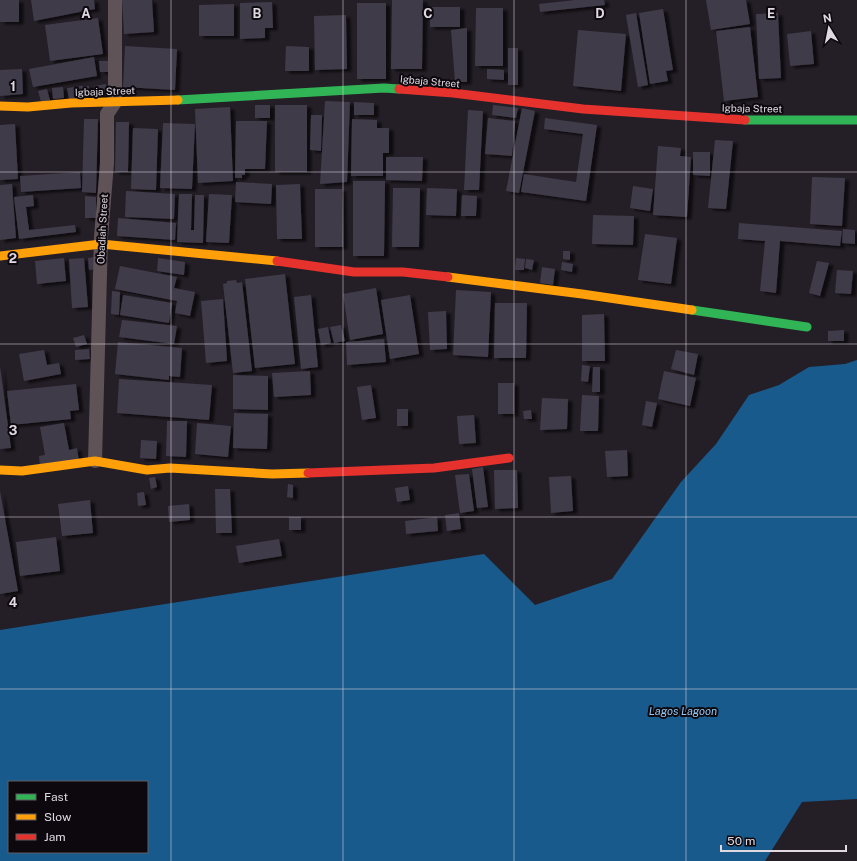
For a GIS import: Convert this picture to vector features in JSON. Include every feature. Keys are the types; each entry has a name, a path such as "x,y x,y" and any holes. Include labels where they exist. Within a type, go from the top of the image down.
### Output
{"street":[{"name":"Obadiah Street","path":"95,461 101,244 107,163 108,114 116,102 115,0"},
{"name":"Igbaja Street","path":"0,106 28,107 71,103 218,99 384,88 453,93 583,109 732,120 857,120"},
{"path":"0,256 101,244 275,261 354,272 403,272 451,277 582,294 807,327"},
{"path":"0,470 22,472 95,461 147,470 170,468 272,474 434,468 509,458"}],"water":[{"name":"Lagos Lagoon","path":"857,360 857,799 802,802 765,861 0,861 0,630 484,554 535,605 612,579 681,482 716,444 749,395 779,385 809,367 845,364"}],"building":[{"path":"0,0 19,0 19,22 0,22"},
{"path":"31,0 94,0 95,9 34,21"},
{"path":"122,0 152,0 154,32 124,34"},
{"path":"392,0 423,0 422,69 391,69"},
{"path":"575,0 604,0 605,5 540,12 539,4"},
{"path":"706,0 746,0 750,24 711,30"},
{"path":"272,2 273,28 265,28 265,38 240,39 240,3"},
{"path":"357,3 386,3 386,79 357,79"},
{"path":"234,4 234,36 199,36 199,5"},
{"path":"430,7 460,7 460,27 430,27"},
{"path":"476,8 503,8 503,66 475,66"},
{"path":"663,9 673,70 666,71 668,81 650,84 639,13"},
{"path":"636,13 648,85 638,87 626,15"},
{"path":"778,13 781,78 759,79 756,14"},
{"path":"346,15 347,69 315,70 314,16"},
{"path":"98,18 103,54 50,61 45,25"},
{"path":"750,27 758,97 724,101 716,31"},
{"path":"467,28 467,82 455,82 451,30"},
{"path":"578,30 626,34 621,91 573,86"},
{"path":"811,31 814,64 790,66 787,34"},
{"path":"125,46 177,49 175,90 123,87"},
{"path":"286,46 309,47 309,71 285,71"},
{"path":"508,48 518,48 518,85 508,85"},
{"path":"94,57 97,76 33,87 29,69"},
{"path":"99,61 110,61 110,72 100,72"},
{"path":"22,69 23,94 0,96 0,70"},
{"path":"487,69 504,70 504,80 487,79"},
{"path":"106,84 107,95 96,97 94,86"},
{"path":"79,86 89,86 89,97 80,98"},
{"path":"63,87 64,98 53,99 52,88"},
{"path":"75,87 77,98 69,99 67,88"},
{"path":"47,89 50,100 41,102 38,91"},
{"path":"325,101 350,102 347,182 320,184"},
{"path":"354,102 374,103 374,115 354,115"},
{"path":"255,105 270,105 270,118 255,118"},
{"path":"275,105 307,105 307,172 275,172"},
{"path":"493,105 518,108 516,118 492,115"},
{"path":"230,107 233,181 198,183 195,109"},
{"path":"522,108 535,111 519,193 506,191"},
{"path":"468,110 483,111 479,190 464,190"},
{"path":"311,115 322,115 321,151 310,150"},
{"path":"488,118 515,121 512,156 485,154"},
{"path":"545,118 597,125 586,201 521,192 524,174 576,182 583,134 544,129"},
{"path":"84,119 98,119 96,193 82,192"},
{"path":"352,119 377,120 377,128 389,128 389,153 383,153 383,176 351,176"},
{"path":"236,121 267,121 265,169 245,169 245,175 242,175 242,178 235,178"},
{"path":"116,122 129,122 128,172 115,172"},
{"path":"163,123 195,124 192,189 160,188"},
{"path":"15,124 18,179 0,180 0,125"},
{"path":"133,128 158,129 156,190 131,189"},
{"path":"715,140 733,141 726,209 708,208"},
{"path":"658,146 681,148 680,156 691,157 687,217 653,215"},
{"path":"693,152 710,152 710,176 693,175"},
{"path":"386,157 423,157 422,181 386,180"},
{"path":"80,172 81,188 21,192 20,176"},
{"path":"812,177 845,178 842,226 810,224"},
{"path":"353,181 385,181 384,256 353,256"},
{"path":"236,182 272,184 271,204 235,202"},
{"path":"12,184 16,238 0,240 0,185"},
{"path":"300,184 302,239 277,239 276,185"},
{"path":"633,186 653,189 650,211 630,208"},
{"path":"393,188 420,188 419,247 392,247"},
{"path":"427,188 457,189 456,216 426,215"},
{"path":"315,189 342,189 343,247 315,247"},
{"path":"126,191 175,194 174,219 125,217"},
{"path":"179,194 192,194 191,230 194,230 195,195 204,195 203,243 177,242"},
{"path":"209,194 232,195 229,243 206,242"},
{"path":"33,195 34,206 26,207 29,230 75,225 76,232 19,239 14,197"},
{"path":"462,195 477,196 476,216 461,216"},
{"path":"85,196 96,197 96,218 85,218"},
{"path":"593,215 634,216 633,245 592,244"},
{"path":"118,218 176,223 175,240 117,236"},
{"path":"739,223 842,231 840,246 780,241 776,293 760,291 765,241 738,239"},
{"path":"843,229 855,230 855,244 842,243"},
{"path":"645,234 677,238 671,284 638,280"},
{"path":"563,251 570,251 570,260 563,259"},
{"path":"94,257 96,269 89,270 88,258"},
{"path":"64,258 66,281 37,284 35,261"},
{"path":"84,258 88,307 72,308 69,259"},
{"path":"158,258 185,262 184,275 157,271"},
{"path":"516,258 525,259 524,270 515,270"},
{"path":"526,259 534,260 532,270 525,268"},
{"path":"817,261 829,263 820,296 809,293"},
{"path":"562,262 573,264 572,272 561,270"},
{"path":"120,266 177,277 174,288 195,292 190,316 175,313 177,301 115,289"},
{"path":"542,267 555,269 553,285 540,283"},
{"path":"837,270 853,271 851,294 835,293"},
{"path":"285,274 295,364 255,368 245,279"},
{"path":"236,280 237,283 242,282 252,371 233,373 223,284 227,283 227,281"},
{"path":"376,288 383,334 350,340 343,294"},
{"path":"456,290 491,292 488,357 453,355"},
{"path":"112,291 120,292 119,315 111,314"},
{"path":"123,295 172,303 169,323 120,315"},
{"path":"311,295 318,367 301,369 294,297"},
{"path":"410,295 419,354 390,359 381,300"},
{"path":"223,299 227,361 206,363 201,301"},
{"path":"495,303 527,303 526,358 494,358"},
{"path":"446,311 447,349 430,350 428,312"},
{"path":"604,314 605,361 582,361 582,315"},
{"path":"122,320 177,326 174,344 119,337"},
{"path":"341,325 345,341 334,343 330,327"},
{"path":"328,327 331,343 321,345 318,329"},
{"path":"844,330 844,341 828,341 828,331"},
{"path":"84,335 87,344 76,347 73,338"},
{"path":"384,339 386,362 347,365 346,342"},
{"path":"118,342 182,348 180,377 169,376 169,380 115,374"},
{"path":"89,349 90,359 75,360 75,350"},
{"path":"44,350 47,365 59,363 61,374 24,381 19,354"},
{"path":"676,350 698,354 694,375 671,369"},
{"path":"582,365 590,366 588,382 581,381"},
{"path":"0,366 11,448 0,449"},
{"path":"593,367 600,367 600,392 592,392"},
{"path":"310,371 311,395 274,397 272,373"},
{"path":"664,371 696,378 690,406 658,399"},
{"path":"233,375 268,376 268,410 233,409"},
{"path":"119,379 212,385 209,420 117,413"},
{"path":"498,383 514,383 514,414 498,414"},
{"path":"76,384 79,410 70,411 71,419 11,425 7,391"},
{"path":"371,385 376,418 362,420 357,387"},
{"path":"582,395 599,396 598,431 580,431"},
{"path":"542,398 568,399 567,429 540,430"},
{"path":"646,401 657,403 652,427 642,425"},
{"path":"397,409 408,409 408,426 397,426"},
{"path":"531,410 532,419 524,419 523,411"},
{"path":"234,413 268,414 267,449 233,448"},
{"path":"474,415 476,443 459,444 457,416"},
{"path":"167,421 187,421 186,457 166,456"},
{"path":"64,423 69,450 77,448 79,461 40,467 39,456 45,455 40,427"},
{"path":"197,423 231,426 228,457 195,454"},
{"path":"141,440 157,441 156,459 140,458"},
{"path":"627,450 628,476 607,477 605,451"},
{"path":"483,467 488,507 477,508 472,469"},
{"path":"494,470 517,470 518,508 495,509"},
{"path":"469,474 474,511 460,513 455,475"},
{"path":"571,476 573,511 551,513 549,477"},
{"path":"155,477 157,487 151,489 149,478"},
{"path":"288,484 293,485 293,498 287,497"},
{"path":"408,486 410,500 397,502 395,488"},
{"path":"215,489 230,489 232,533 216,533"},
{"path":"0,491 18,591 0,594"},
{"path":"144,492 146,505 138,506 137,493"},
{"path":"90,500 93,533 62,536 58,504"},
{"path":"189,504 190,520 169,522 168,506"},
{"path":"459,513 461,529 447,531 445,515"},
{"path":"289,517 301,517 301,530 289,530"},
{"path":"437,517 438,531 406,534 405,521"},
{"path":"56,537 60,571 20,576 16,542"},
{"path":"279,539 282,556 239,563 236,546"}],"traffic: fast":[{"path":"178,100 384,88 399,89"},
{"path":"745,120 857,120"},
{"path":"692,310 807,327"}],"traffic: slow":[{"path":"0,106 28,107 71,103 178,100"},
{"path":"0,256 101,244 277,261"},
{"path":"448,277 692,310"},
{"path":"0,470 22,471 95,461 147,470 170,468 272,474 308,473"}],"traffic: jam":[{"path":"399,89 453,93 583,109 745,120"},
{"path":"277,261 354,272 403,272 448,277"},
{"path":"308,473 434,468 509,458"}]}
